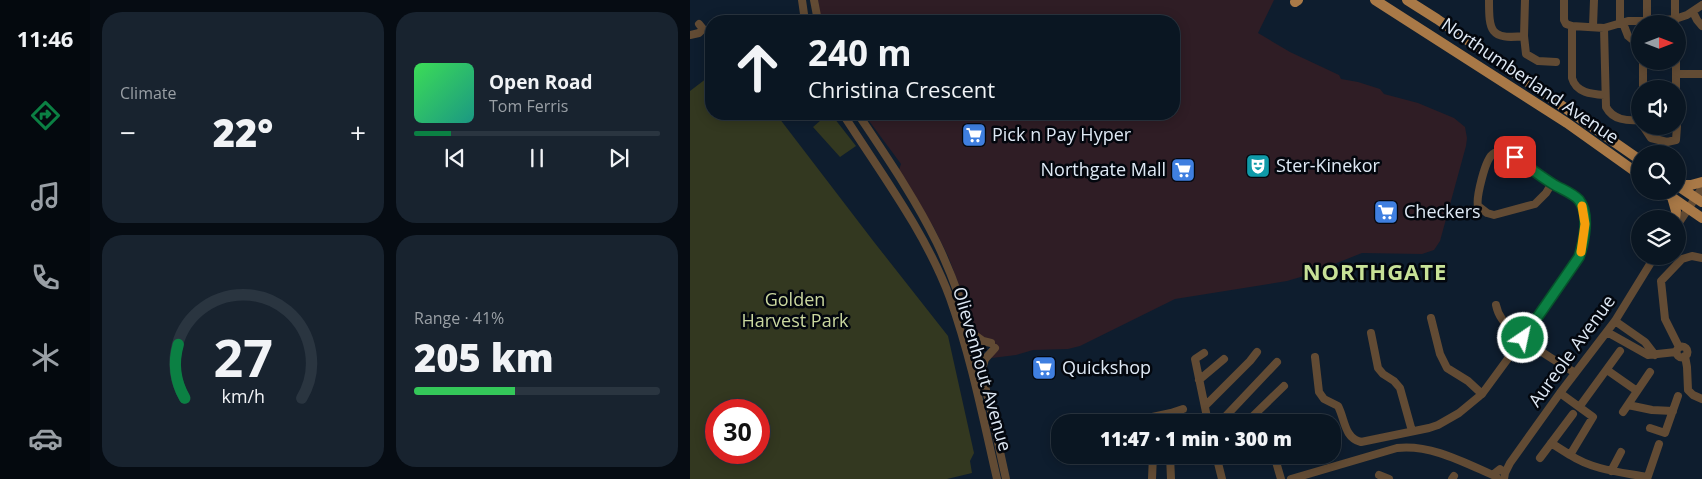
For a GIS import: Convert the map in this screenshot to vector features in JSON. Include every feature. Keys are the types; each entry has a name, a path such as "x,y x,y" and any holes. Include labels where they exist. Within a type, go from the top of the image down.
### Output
{"main road":[{"name":"Northumberland Avenue","path":"1375,0 1567,123 1631,169"},
{"name":"Northumberland Avenue","path":"1407,0 1631,154"},
{"path":"1686,185 1702,182"},
{"path":"1686,191 1699,200"},
{"path":"1676,200 1702,218"}],"street":[{"path":"802,0 804,15"},
{"path":"814,0 816,15"},
{"path":"818,15 820,0"},
{"path":"1489,0 1490,28 1504,37 1524,36"},
{"path":"1525,0 1524,36 1526,54 1538,61 1556,62"},
{"path":"1564,0 1564,20 1566,24 1572,26 1604,28 1631,21"},
{"path":"1593,26 1594,0"},
{"path":"1620,0 1622,23 1631,38"},
{"path":"1647,0 1647,15"},
{"path":"1675,0 1675,15"},
{"path":"1686,16 1702,5"},
{"path":"1693,12 1702,26"},
{"path":"1572,26 1572,78 1574,84 1589,94 1605,95"},
{"path":"1604,28 1606,107 1609,112 1621,120 1631,120"},
{"path":"690,35 699,33 703,29"},
{"path":"1676,70 1676,80"},
{"path":"1676,74 1702,74"},
{"name":"Olievenhout Avenue","path":"847,120 909,215 928,250 949,298 981,408 997,479"},
{"name":"Olievenhout Avenue","path":"862,120 919,208 938,244 958,292 982,369 1006,479"},
{"path":"1649,135 1651,138 1667,142 1676,140 1676,135"},
{"path":"1315,357 1316,380 1322,397 1338,406 1349,434 1356,441 1362,442 1438,425 1459,413 1482,394 1523,338 1579,257 1583,242 1584,218 1581,203 1574,196 1515,157 1502,151 1490,157 1477,197 1478,206 1488,213 1499,214 1534,204 1546,193 1552,183"},
{"path":"1686,212 1699,200 1702,188"},
{"path":"1678,349 1665,319 1661,281 1682,259 1692,256 1702,258"},
{"name":"Aureole Avenue","path":"1501,476 1560,393 1615,321 1649,265"},
{"path":"1496,305 1502,319 1523,338 1575,373"},
{"path":"1431,318 1440,354 1447,368 1468,381 1482,394"},
{"path":"1615,321 1645,342 1655,355"},
{"path":"1607,332 1648,355 1655,355 1684,346 1687,349 1685,356 1688,367 1688,390 1693,395 1702,399"},
{"path":"972,333 993,345 982,369"},
{"path":"1371,333 1378,368 1400,388 1412,431"},
{"path":"1630,346 1636,336"},
{"path":"1580,406 1620,351"},
{"path":"1205,406 1257,352"},
{"path":"1204,353 1195,359 1206,414"},
{"path":"1198,380 1224,358"},
{"path":"1228,414 1277,362"},
{"path":"1607,370 1637,391"},
{"path":"1623,412 1650,372"},
{"path":"1255,414 1284,386"},
{"path":"1560,393 1594,417 1570,455"},
{"path":"1650,428 1665,433 1678,396"},
{"path":"1628,405 1652,410 1672,411"},
{"path":"1171,413 1183,409"},
{"path":"1540,458 1573,414"},
{"path":"1551,444 1593,467 1647,478 1659,444"},
{"path":"1291,479 1397,448 1410,447 1430,450 1501,476"},
{"path":"1611,471 1621,452"},
{"path":"1152,479 1153,464"},
{"path":"1170,464 1171,479"},
{"path":"1218,464 1222,479"},
{"path":"1277,464 1282,479"},
{"path":"1379,475 1389,479"}],"shaded area":[{"name":"Northgate Mall","path":"818,0 1274,0 1258,33 1290,52 1339,75 1341,79 1358,82 1380,89 1384,94 1418,103 1454,118 1465,127 1466,146 1440,241 1434,250 1422,254 1362,253 1287,281 1175,299 1080,346 1068,349 1033,350 1016,355 992,358 991,341 984,340 977,333 948,256 933,226 925,216 899,170 901,164 868,120 1180,120 1180,15 820,15"}],"green space":[{"name":"Golden Harvest Park","path":"705,80 705,120 781,120 948,336 974,453 970,461 972,473 947,479 690,479 690,91"},
{"path":"821,120 836,120 856,146 840,157 813,127"}],"slow traffic":[{"path":"1581,252 1585,224 1582,206"}],"place":[{"name":"Pick n Pay Hyper","path":"974,135"},
{"name":"Ster-Kinekor","path":"1258,166"},
{"name":"Northgate Mall","path":"1183,170"},
{"name":"Checkers","path":"1386,212"},
{"name":"Quickshop","path":"1044,368"}],"district":[{"name":"NORTHGATE","path":"1375,272"}],"route":[{"path":"1515,157 1578,199 1584,213 1585,224 1582,249 1579,257 1523,338"}]}
